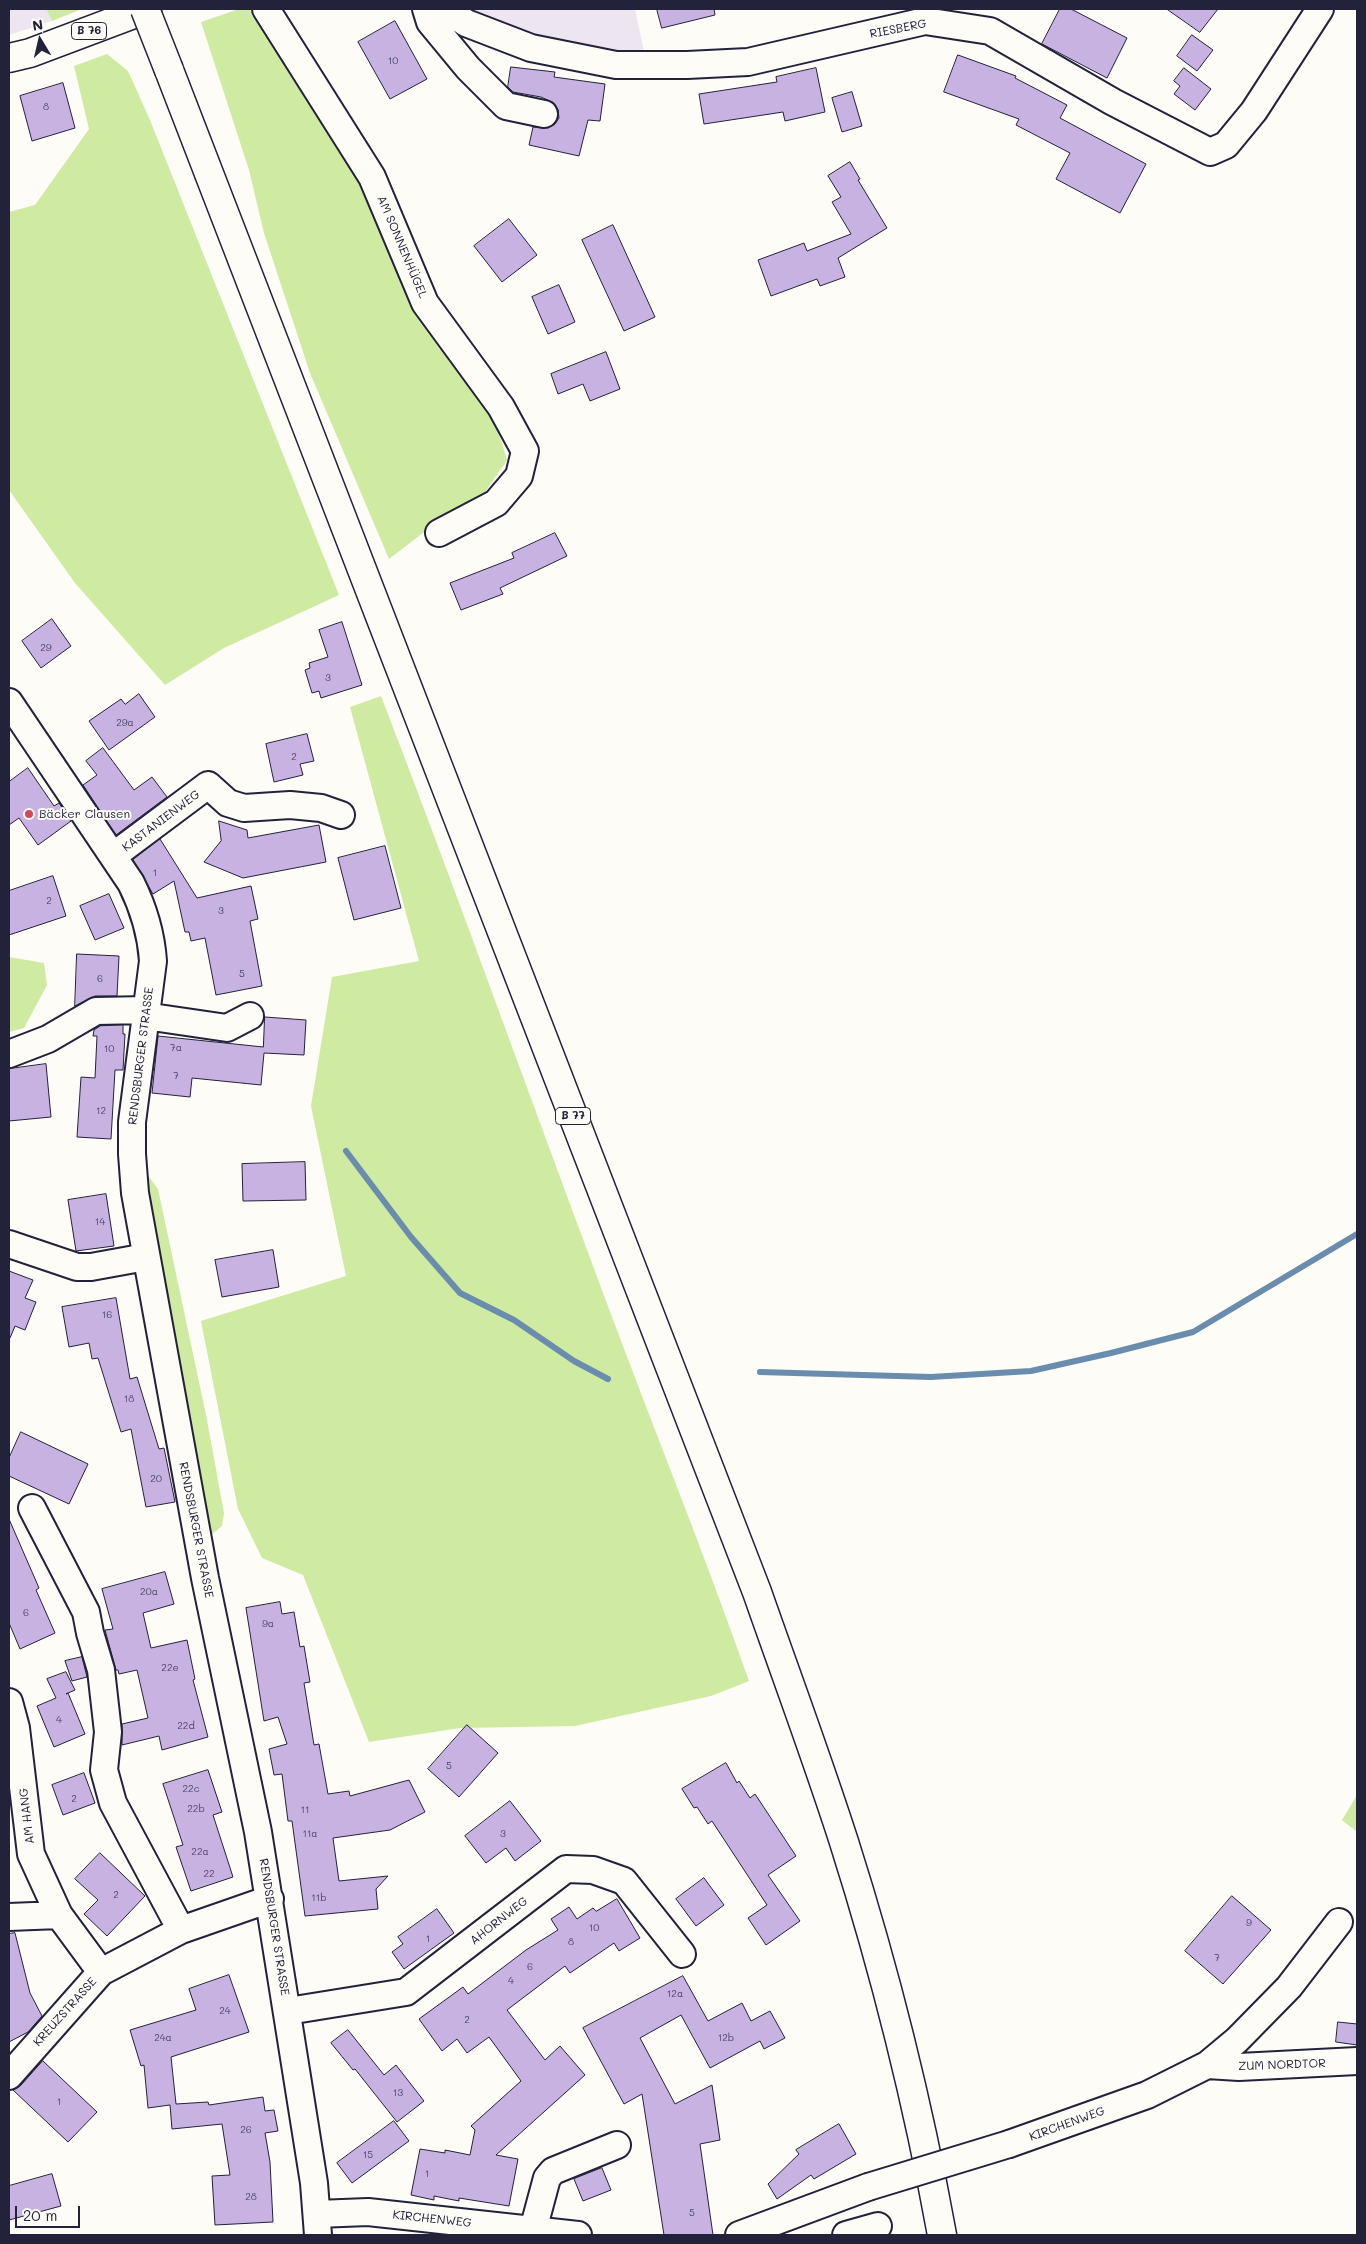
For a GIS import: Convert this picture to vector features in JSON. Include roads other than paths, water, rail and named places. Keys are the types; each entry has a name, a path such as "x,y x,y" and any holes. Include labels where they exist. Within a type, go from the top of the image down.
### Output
{"main road":[{"name":"B 76","path":"9,58 30,53 146,9"},
{"name":"B 77","path":"146,9 756,1592 844,1842 906,2065 942,2235"}],"street":[{"name":"AM SONNENHÜGEL","path":"266,9 372,177 425,303 501,407 525,451 518,476 496,503 439,533"},
{"path":"426,9 430,22 468,68 506,106 544,114"},
{"name":"RIESBERG","path":"446,9 466,23 531,48 616,65 687,65 748,62 925,21 990,30 1113,102 1210,152 1226,145 1254,111 1320,9"},
{"name":"RENDSBURGER STRASSE","path":"9,702 131,883 144,910 151,934 153,960 134,1100 132,1154 135,1193 205,1578 258,1832 270,1899 318,2225"},
{"name":"KASTANIENWEG","path":"113,856 208,785 228,803 244,808 290,805 321,808 341,815"},
{"path":"9,1054 48,1039 96,1012 146,1013 227,1028 250,1016"},
{"path":"9,1244 77,1267 91,1267 146,1257"},
{"path":"32,1508 86,1612 101,1670 108,1732 104,1770 113,1803 181,1930"},
{"name":"AM HANG","path":"9,1702 16,1728 32,1854 59,1915 101,1972"},
{"name":"AHORNWEG","path":"288,2011 406,1992 566,1869 593,1870 624,1882 682,1954"},
{"name":"KREUZSTRASSE","path":"9,2076 101,1972 181,1930 270,1899"},
{"path":"9,1917 59,1915"},
{"name":"KIRCHENWEG","path":"739,2235 868,2187 1009,2144 1147,2095 1207,2065 1237,2040 1290,1987 1339,1922"},
{"name":"ZUM NORDTOR","path":"1207,2065 1239,2067 1357,2062"},
{"path":"533,2230 547,2178 552,2171 617,2145"},
{"name":"KIRCHENWEG","path":"318,2225 368,2212 578,2235"},
{"path":"846,2235 878,2226"}],"waterway":[{"path":"346,1151 411,1237 460,1293 514,1320 574,1361 608,1379"},
{"path":"760,1372 931,1377 1031,1371 1111,1353 1193,1332 1357,1234"}],"place":[{"name":"Bäcker Clausen","path":"29,814"}]}
